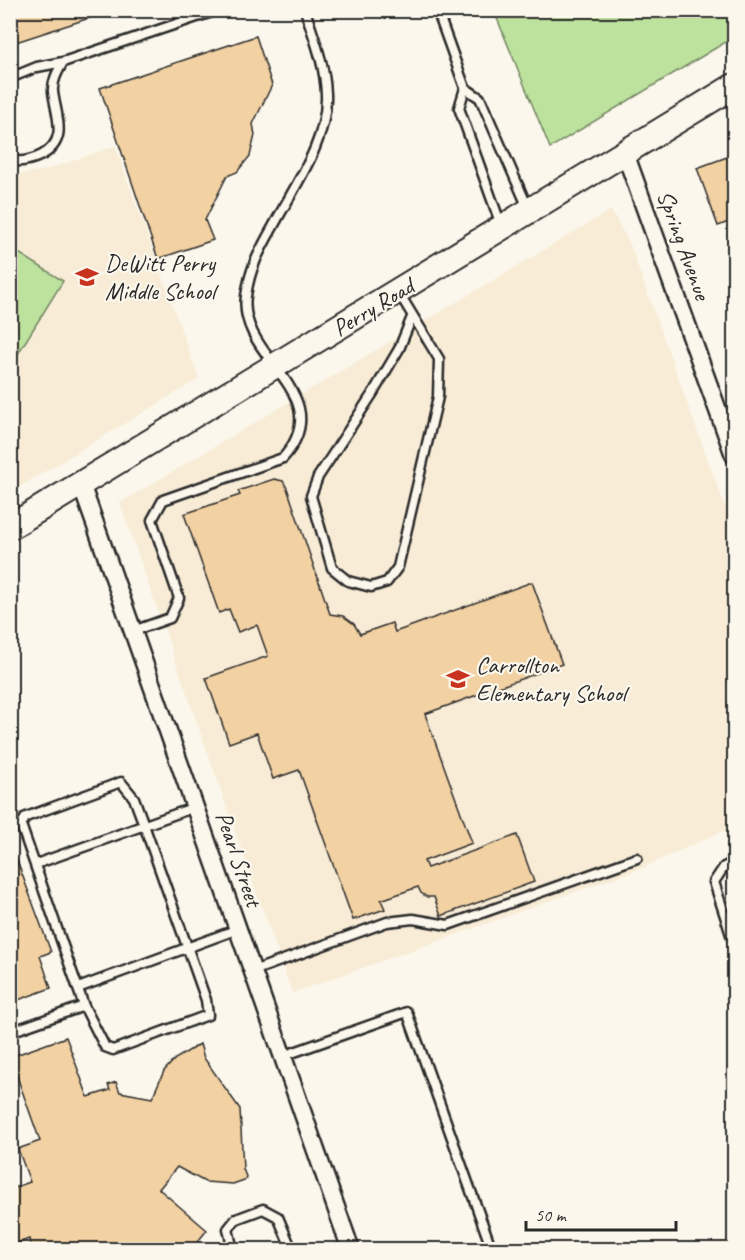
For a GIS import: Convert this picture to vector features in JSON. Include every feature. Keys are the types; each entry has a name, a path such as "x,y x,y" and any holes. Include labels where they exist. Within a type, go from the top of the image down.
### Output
{"street":[{"name":"Perry Road","path":"10,526 735,86"},
{"name":"Spring Avenue","path":"625,153 735,455"},
{"name":"Pearl Street","path":"81,484 351,1250"}],"lane":[{"path":"10,78 37,67 63,62 218,10"},
{"path":"133,631 170,618 179,598 152,520 163,500 283,458 297,443 301,417 295,393 255,336 244,305 249,270 312,154 324,122 326,95 321,58 305,10"},
{"path":"437,10 465,88 459,108 502,228"},
{"path":"10,160 33,160 51,150 60,134 59,113 53,92 55,75 63,62"},
{"path":"465,88 480,98 529,212"},
{"path":"398,291 439,359 438,397 398,567 387,582 371,587 348,581 332,568 311,496 318,477 399,349 412,317"},
{"path":"121,782 134,798 144,825 206,1000 208,1015 113,1050 105,1047 84,1006 21,825 26,817 121,782"},
{"path":"36,864 195,807"},
{"path":"253,971 387,922 413,919 448,925 637,858"},
{"path":"735,862 724,867 714,882 735,944"},
{"path":"78,988 238,929"},
{"path":"10,1032 84,1006"},
{"path":"283,1056 407,1012 492,1250"},
{"path":"233,1250 228,1229 231,1222 263,1209 279,1217 292,1250"}],"shaded area":[{"name":"DeWitt Perry Middle School","path":"115,146 199,379 11,492 10,172 16,175 46,170"},
{"name":"Carrollton Elementary School","path":"611,210 630,245 734,532 734,826 642,868 292,993 120,503"}],"green space":[{"path":"494,11 734,11 734,37 550,148"},
{"path":"11,248 63,281 11,365"}],"building":[{"path":"10,10 114,10 10,44"},
{"path":"256,36 272,85 253,124 255,135 250,156 237,172 227,176 205,220 213,240 158,259 100,88"},
{"path":"727,157 734,178 734,220 718,226 697,168"},
{"path":"734,257 734,278 728,260"},
{"path":"274,479 283,481 287,488 330,614 343,616 354,624 360,634 392,623 395,632 532,582 562,664 425,714 472,843 424,861 427,868 517,835 534,882 441,916 434,897 427,897 418,887 381,900 385,909 353,920 299,770 273,779 257,733 229,743 206,678 268,656 257,625 238,632 229,609 219,613 184,514 240,495 238,491"},
{"path":"10,842 51,952 40,956 51,988 10,1003"},
{"path":"66,1037 88,1097 110,1090 108,1085 116,1082 120,1092 152,1098 164,1071 175,1059 200,1044 204,1058 240,1109 243,1169 247,1179 233,1184 205,1182 177,1167 159,1189 207,1230 191,1250 40,1250 39,1247 32,1249 29,1239 10,1246 10,1189 30,1182 18,1149 40,1141 10,1057"}],"place":[{"name":"DeWitt Perry Middle School","path":"87,277"},
{"name":"Carrollton Elementary School","path":"458,679"}]}
